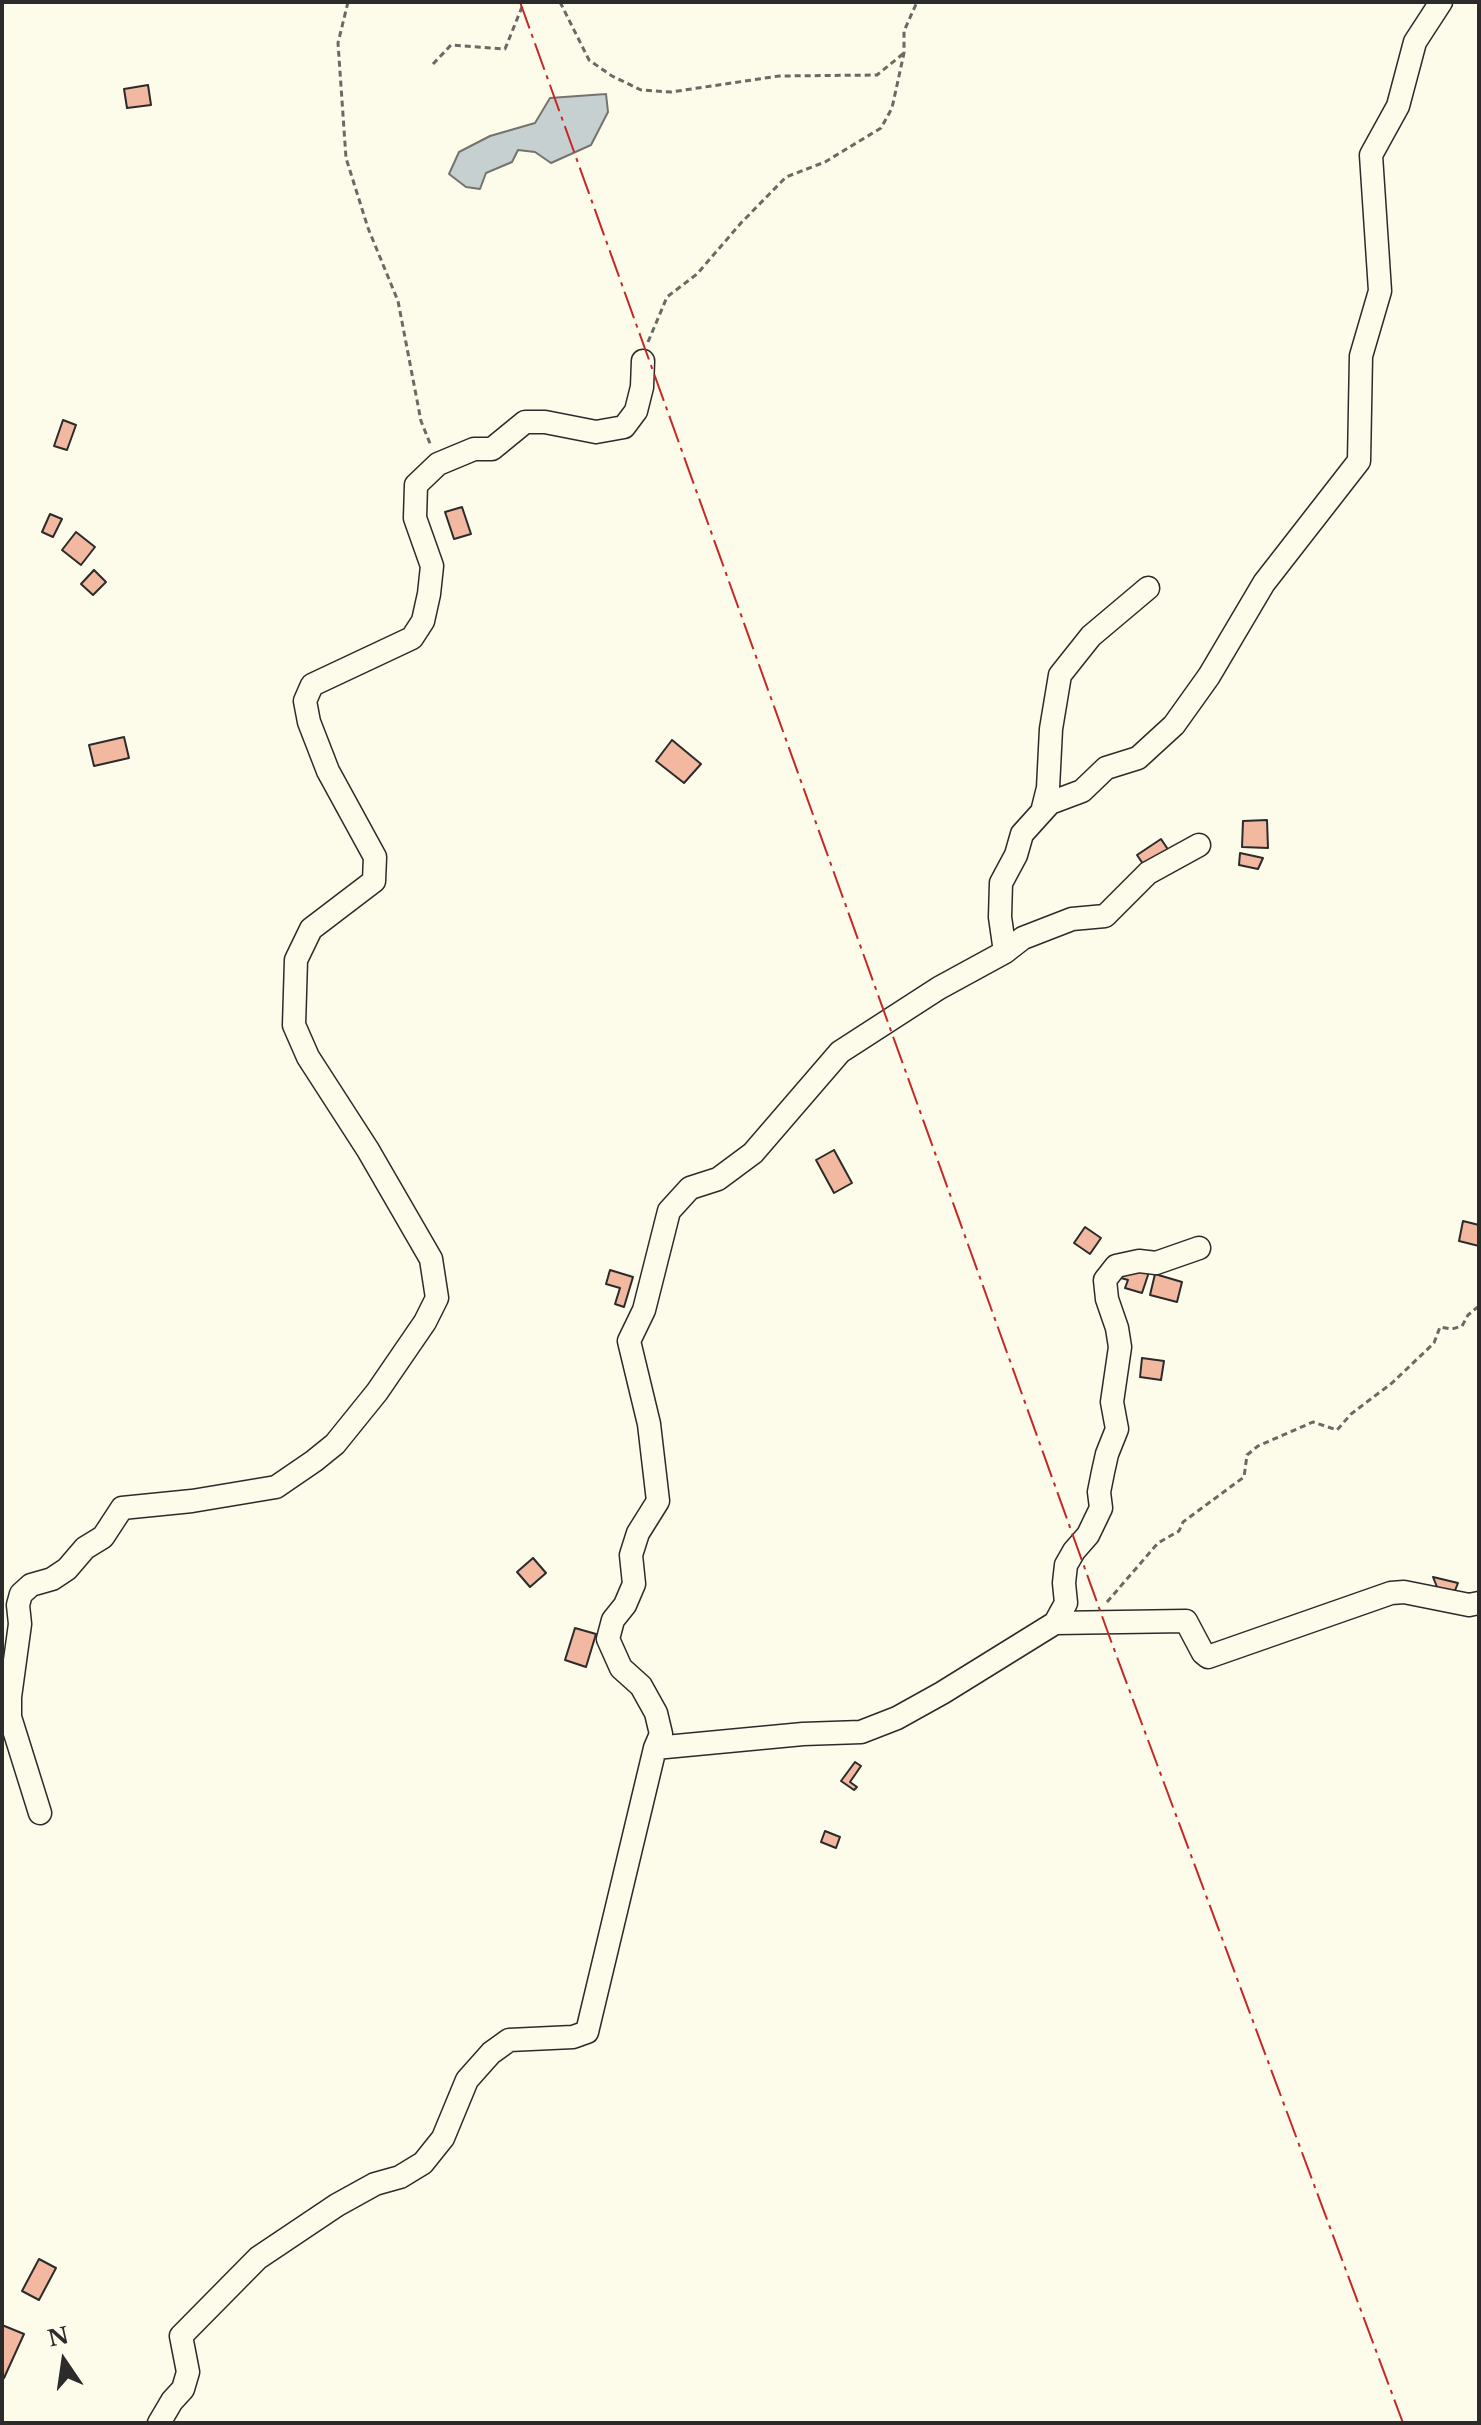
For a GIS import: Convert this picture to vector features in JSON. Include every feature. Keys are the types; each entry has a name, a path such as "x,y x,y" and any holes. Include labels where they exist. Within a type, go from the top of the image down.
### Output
{"street":[{"path":"1005,952 1000,917 1001,883 1016,855 1022,834 1043,808 1082,791 1106,768 1138,758 1174,725 1209,676 1264,583 1359,461 1361,356 1380,291 1371,155 1398,106 1415,42 1441,2"},
{"path":"40,1813 10,1717 8,1686 21,1594 31,1585 52,1579 67,1569 85,1548 103,1537 122,1508 276,1487 314,1461 335,1444 377,1392 425,1322 437,1298 431,1259 368,1150 308,1057 294,1025 296,960 311,929 374,881 375,857 328,771 309,722 305,701 312,685 412,638 423,621 432,566 415,518 416,485 438,464 474,449 492,449 525,422 545,422 596,432 624,427 636,411 643,361"},
{"path":"1043,808 1048,788 1051,729 1060,675 1091,636 1148,588"},
{"path":"159,2423 183,2389 188,2372 181,2336 258,2258 303,2231 337,2205 375,2184 400,2177 423,2163 443,2138 467,2080 491,2053 509,2040 573,2037 587,2032 655,1748 661,1734 656,1713 641,1686 621,1668 608,1639 613,1620 625,1605 634,1584 631,1555 638,1533 658,1501 649,1424 629,1341 644,1310 669,1211 690,1188 718,1179 753,1153 840,1052 1023,938 1072,919 1105,916 1148,873 1199,845"},
{"path":"655,1748 803,1734 861,1732 897,1718 942,1693 1055,1623 1066,1603 1066,1565 1088,1535 1101,1508 1099,1492 1103,1472 1117,1429 1112,1402 1120,1347 1105,1280 1116,1266 1139,1261 1156,1263 1199,1248"},
{"path":"1055,1623 1186,1621 1208,1657 1391,1593 1404,1592 1469,1605 1479,1603"}],"path":[{"path":"348,2 338,43 346,158 368,228 398,301 421,421 438,464"},
{"path":"433,64 451,45 505,49 524,2"},
{"path":"560,2 589,60 641,90 671,92 779,76 877,75 904,53"},
{"path":"643,361 667,297 697,274 786,177 825,162 881,128 892,108 904,53 904,31 917,2"},
{"path":"1096,1622 1096,1615 1131,1576 1145,1555 1179,1531 1183,1522 1244,1477 1247,1455 1258,1446 1313,1422 1337,1430 1351,1414 1392,1383 1434,1343 1440,1327 1452,1329 1462,1326 1468,1315 1479,1306"}],"shaded area":[{"path":"606,94 608,112 591,145 551,163 535,152 518,150 512,162 486,173 480,189 466,187 449,174 459,152 490,136 535,123 550,98"}],"building":[{"path":"148,85 151,105 127,108 124,89"},
{"path":"63,420 76,425 67,450 54,446"},
{"path":"462,507 471,534 454,539 445,512"},
{"path":"50,514 62,519 53,537 42,532"},
{"path":"76,532 95,547 81,565 62,550"},
{"path":"94,570 106,582 93,595 81,584"},
{"path":"124,737 129,758 94,766 89,745"},
{"path":"672,740 701,764 684,783 656,761"},
{"path":"1267,820 1268,848 1242,847 1243,821"},
{"path":"1161,839 1169,851 1145,867 1137,855"},
{"path":"1240,853 1263,858 1258,869 1239,865"},
{"path":"834,1150 852,1183 834,1193 816,1160"},
{"path":"1463,1221 1479,1225 1479,1246 1459,1241"},
{"path":"1085,1227 1101,1238 1090,1254 1074,1243"},
{"path":"1123,1269 1149,1272 1142,1293 1125,1288 1128,1280 1121,1278"},
{"path":"610,1270 633,1277 624,1307 615,1304 620,1288 606,1284"},
{"path":"1155,1274 1182,1282 1177,1302 1150,1295"},
{"path":"1142,1358 1164,1361 1161,1380 1140,1377"},
{"path":"533,1558 546,1573 530,1587 517,1572"},
{"path":"1433,1577 1458,1583 1452,1598 1439,1592"},
{"path":"575,1628 596,1634 586,1667 565,1660"},
{"path":"855,1762 861,1766 850,1782 857,1787 854,1790 841,1781"},
{"path":"825,1831 840,1837 836,1848 821,1842"},
{"path":"39,2259 56,2268 39,2300 22,2291"},
{"path":"2,2325 24,2334 4,2378 2,2377"}],"power":[{"path":"520,2 1111,1641 1403,2423"}]}
